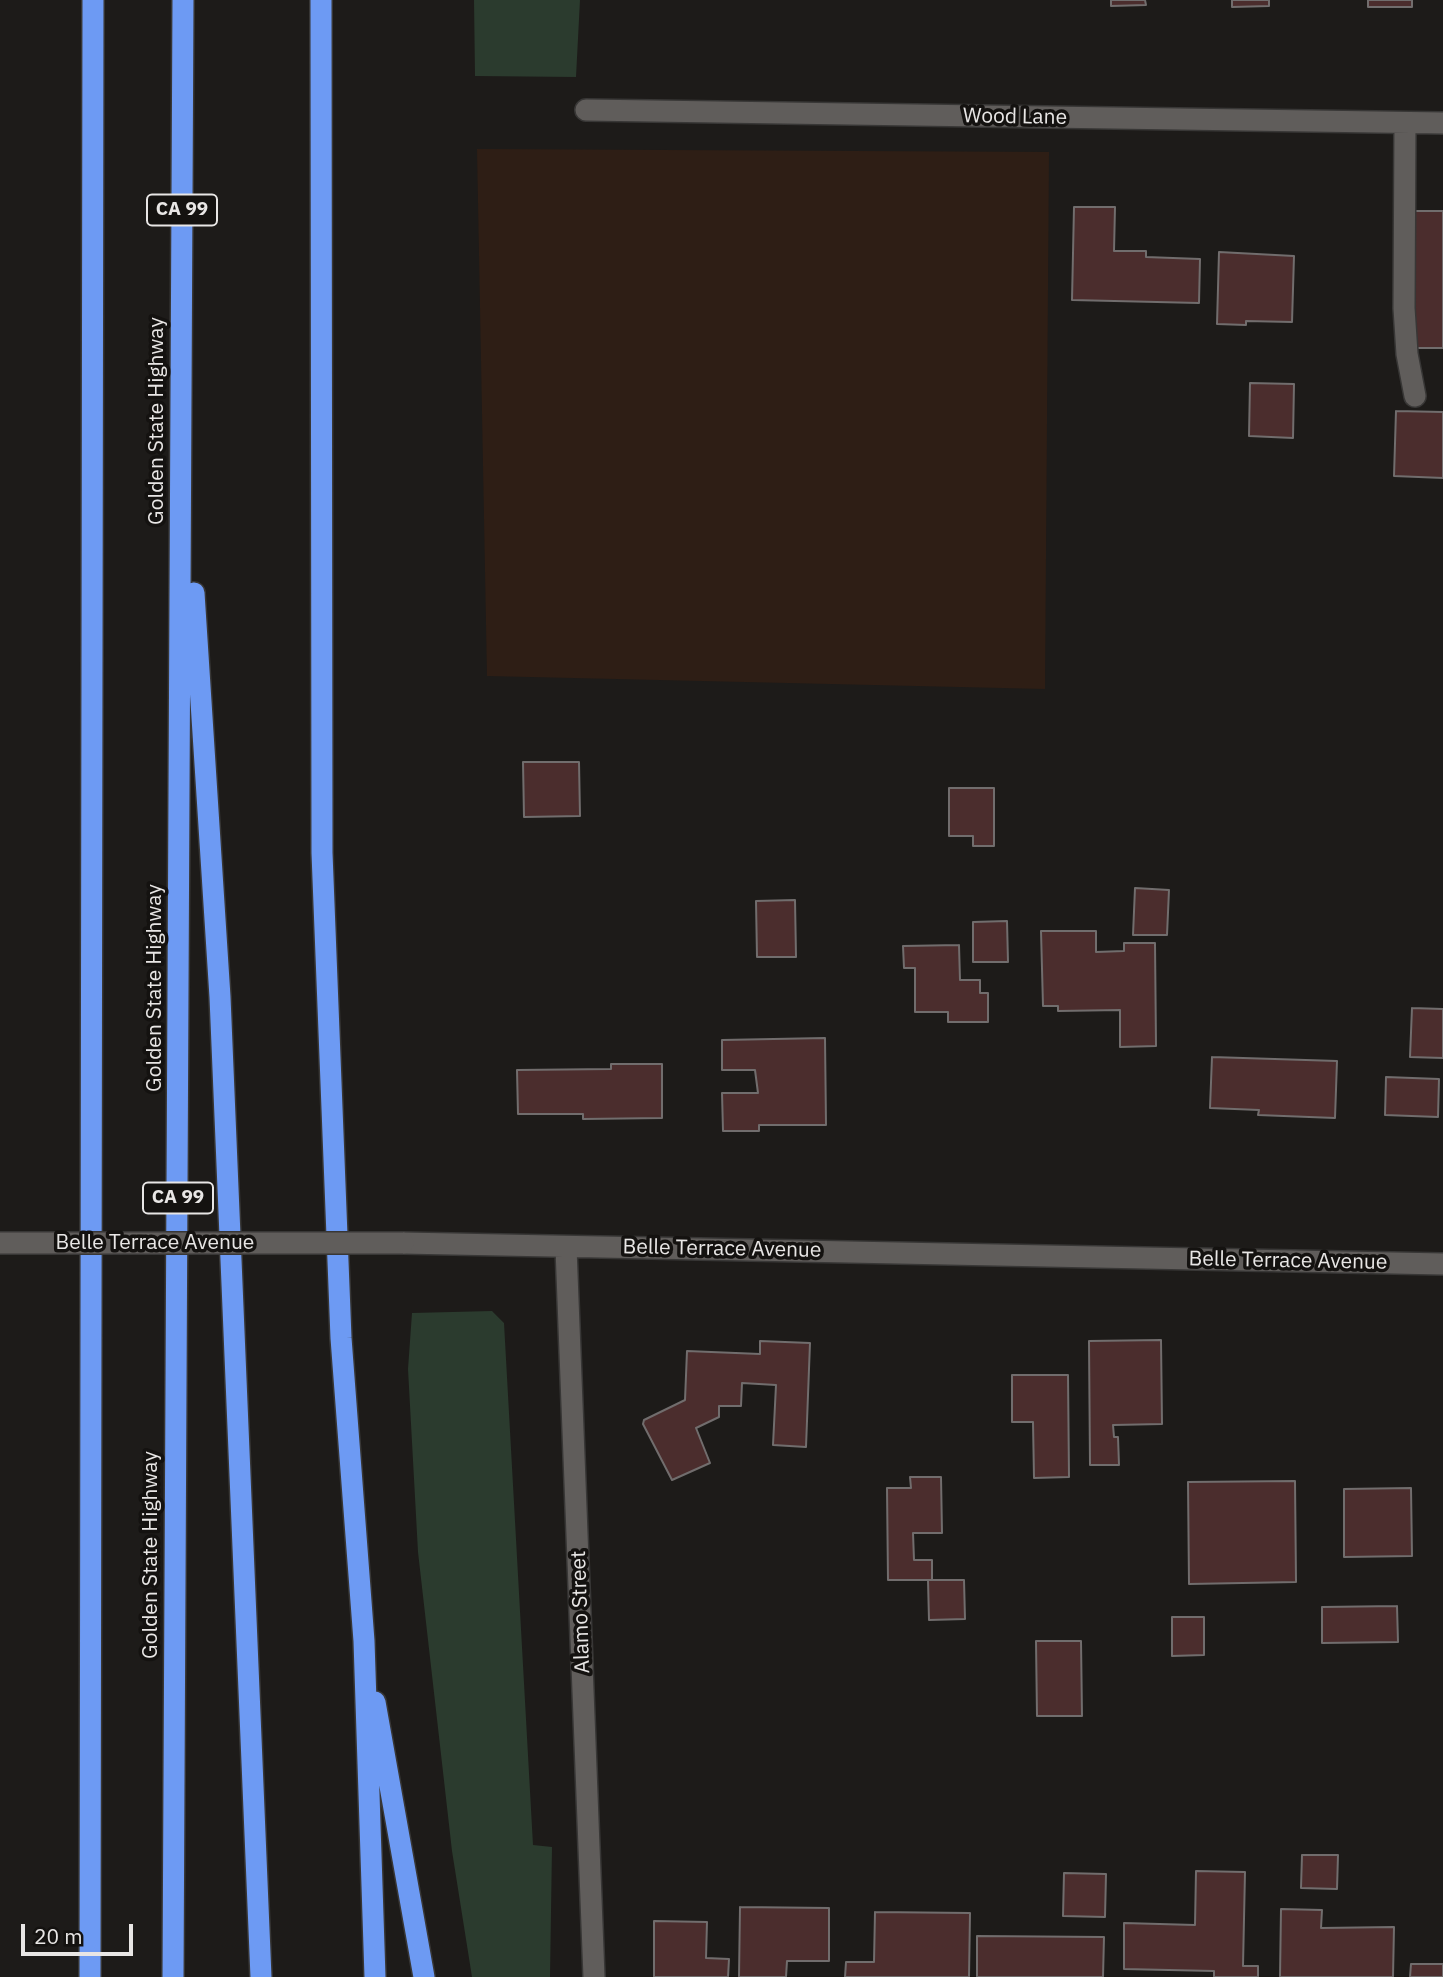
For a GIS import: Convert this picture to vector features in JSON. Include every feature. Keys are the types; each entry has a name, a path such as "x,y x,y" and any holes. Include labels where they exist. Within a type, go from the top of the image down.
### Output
{"highway":[{"path":"90,1977 93,0"},
{"name":"Golden State Highway","path":"173,1977 183,0"},
{"path":"321,0 322,853 341,1338 364,1641 375,1977"},
{"path":"181,419 220,1011 261,1977"},
{"path":"364,1641 424,1977"}],"street":[{"name":"Wood Lane","path":"586,110 1443,123"},
{"path":"1405,123 1404,308 1407,354 1415,396"},
{"name":"Belle Terrace Avenue","path":"0,1243 402,1243 1443,1264"},
{"name":"Alamo Street","path":"566,1248 594,1977"}],"shaded area":[{"path":"477,149 1049,152 1045,689 487,676"}],"green space":[{"path":"474,0 580,0 576,77 475,76"},
{"path":"492,1311 504,1323 533,1845 552,1847 550,1977 472,1977 452,1851 418,1552 408,1369 412,1313"}],"building":[{"path":"1111,0 1145,0 1146,5 1111,6"},
{"path":"1232,0 1269,0 1269,6 1232,7"},
{"path":"1368,0 1412,0 1412,7 1368,7"},
{"path":"1074,207 1115,207 1114,251 1146,251 1146,257 1200,259 1199,303 1072,300"},
{"path":"1413,211 1443,211 1443,348 1414,348"},
{"path":"1219,252 1294,256 1292,322 1246,321 1246,325 1217,324"},
{"path":"1250,383 1294,384 1293,438 1249,436"},
{"path":"1396,411 1443,412 1443,478 1394,476"},
{"path":"523,762 579,762 580,816 524,817"},
{"path":"949,788 994,788 994,846 973,846 973,836 949,836"},
{"path":"1135,888 1169,890 1167,935 1133,935"},
{"path":"795,900 796,957 757,957 756,901"},
{"path":"1007,921 1008,962 973,962 973,922"},
{"path":"1041,931 1096,931 1096,952 1124,951 1124,943 1155,943 1156,1046 1120,1047 1120,1010 1058,1011 1058,1006 1043,1006"},
{"path":"959,945 960,980 980,980 980,993 988,993 988,1022 948,1022 948,1012 915,1012 915,968 904,968 903,946"},
{"path":"1412,1008 1443,1009 1443,1058 1410,1057"},
{"path":"825,1038 826,1125 759,1125 759,1131 723,1131 722,1093 758,1093 755,1070 722,1070 722,1040"},
{"path":"1212,1057 1337,1061 1335,1118 1258,1115 1259,1110 1210,1108"},
{"path":"611,1064 662,1064 662,1118 583,1119 583,1114 518,1114 517,1070 611,1069"},
{"path":"1386,1077 1439,1079 1438,1117 1385,1115"},
{"path":"1161,1340 1162,1424 1113,1425 1114,1437 1118,1437 1119,1465 1090,1465 1089,1341"},
{"path":"760,1341 810,1343 806,1447 773,1445 776,1385 742,1383 741,1406 719,1406 719,1417 696,1428 710,1463 672,1480 643,1424 644,1420 685,1400 687,1351 760,1354"},
{"path":"1012,1375 1068,1375 1069,1477 1034,1478 1033,1422 1012,1422"},
{"path":"910,1477 941,1477 942,1533 913,1533 914,1560 932,1560 932,1580 888,1580 887,1488 911,1488"},
{"path":"1295,1481 1296,1582 1189,1584 1188,1482"},
{"path":"1411,1488 1412,1556 1344,1557 1344,1489"},
{"path":"928,1580 964,1580 965,1619 929,1620"},
{"path":"1397,1606 1398,1642 1322,1643 1322,1607"},
{"path":"1172,1617 1204,1617 1204,1655 1172,1656"},
{"path":"1036,1641 1081,1641 1082,1716 1037,1716"},
{"path":"1302,1855 1338,1855 1337,1889 1301,1888"},
{"path":"1196,1871 1245,1872 1243,1966 1258,1966 1258,1977 1214,1977 1214,1971 1124,1969 1124,1923 1195,1925"},
{"path":"1064,1873 1106,1874 1105,1917 1063,1916"},
{"path":"740,1907 829,1908 829,1961 787,1961 786,1977 739,1977"},
{"path":"1281,1909 1322,1910 1321,1928 1394,1927 1393,1977 1280,1977"},
{"path":"875,1912 970,1913 969,1977 845,1977 846,1962 874,1962"},
{"path":"654,1921 707,1922 706,1958 729,1959 728,1977 654,1977"},
{"path":"977,1936 1104,1937 1103,1977 977,1977"},
{"path":"1411,1964 1443,1964 1443,1977 1410,1977"}]}
